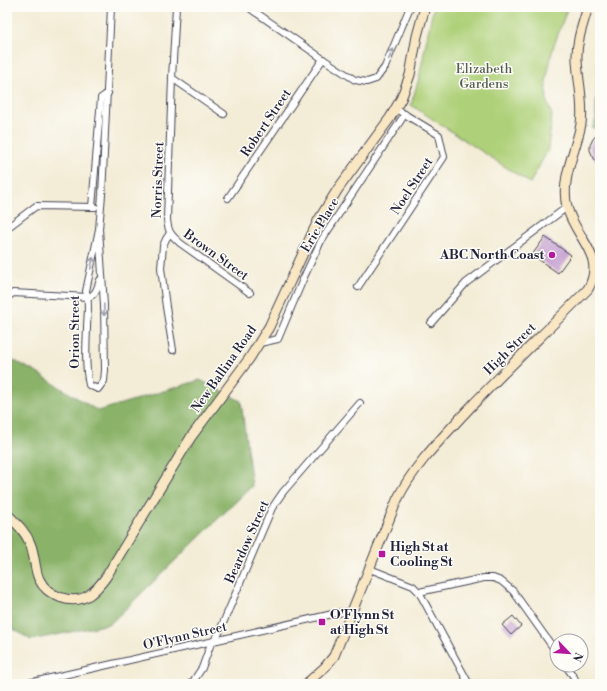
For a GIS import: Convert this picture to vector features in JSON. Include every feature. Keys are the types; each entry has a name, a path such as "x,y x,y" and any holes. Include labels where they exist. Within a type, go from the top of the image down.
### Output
{"street":[{"name":"Orion Street","path":"99,230 86,291 88,297 86,373 89,385 98,389 104,381 105,370 104,305 99,230 108,93 111,7"},
{"name":"Norris Street","path":"173,350 161,268 163,246 170,233 167,219 176,7"},
{"path":"248,7 322,59 355,80 367,82 376,79 382,73 410,7"},
{"name":"New Ballina Road","path":"7,514 19,525 31,544 39,579 55,596 65,599 78,600 88,596 98,588 191,437 260,343 269,327 308,240 321,216 341,184 396,109 410,76 417,36 425,7"},
{"name":"High Street","path":"306,684 325,668 334,656 403,488 430,451 490,387 588,289 595,280 599,271 598,257 572,219 567,207 565,192 567,176 580,124 582,108 577,59 581,32 588,7"},
{"name":"Robert Street","path":"228,198 322,59"},
{"path":"172,78 224,114"},
{"path":"92,207 100,98 108,93"},
{"name":"Noel Street","path":"358,287 444,157 439,135 396,109"},
{"name":"Eric Place","path":"260,343 278,339 304,276 321,241 405,114"},
{"path":"7,228 36,206 100,207"},
{"path":"431,323 466,283 567,207"},
{"name":"Brown Street","path":"170,233 180,243 250,293"},
{"path":"7,298 13,293 93,296 101,276"},
{"name":"Beardow Street","path":"190,684 202,668 210,646 218,635 272,508 283,492 360,403"},
{"path":"370,569 413,586 419,592 469,684"},
{"path":"419,592 484,578 493,578 501,581 513,591 549,642"},
{"name":"O'Flynn Street","path":"24,684 337,613 352,613"},
{"path":"571,673 577,684"}],"green space":[{"name":"Elizabeth Gardens","path":"434,7 568,7 553,48 546,81 547,102 552,115 548,150 530,183 411,105 419,78"},
{"path":"599,51 600,129 592,128 596,119"},
{"path":"7,357 34,371 98,411 200,380 241,401 252,486 110,624 31,640 7,625"}],"building":[{"path":"600,131 600,164 592,155 590,145"},
{"name":"ABC North Coast","path":"545,237 571,255 558,273 532,255"},
{"path":"513,616 521,626 511,635 502,625"}],"place":[{"name":"ABC North Coast","path":"552,255"},
{"name":"High St at Cooling St","path":"382,554"},
{"name":"O'Flynn St at High St","path":"322,622"}]}
